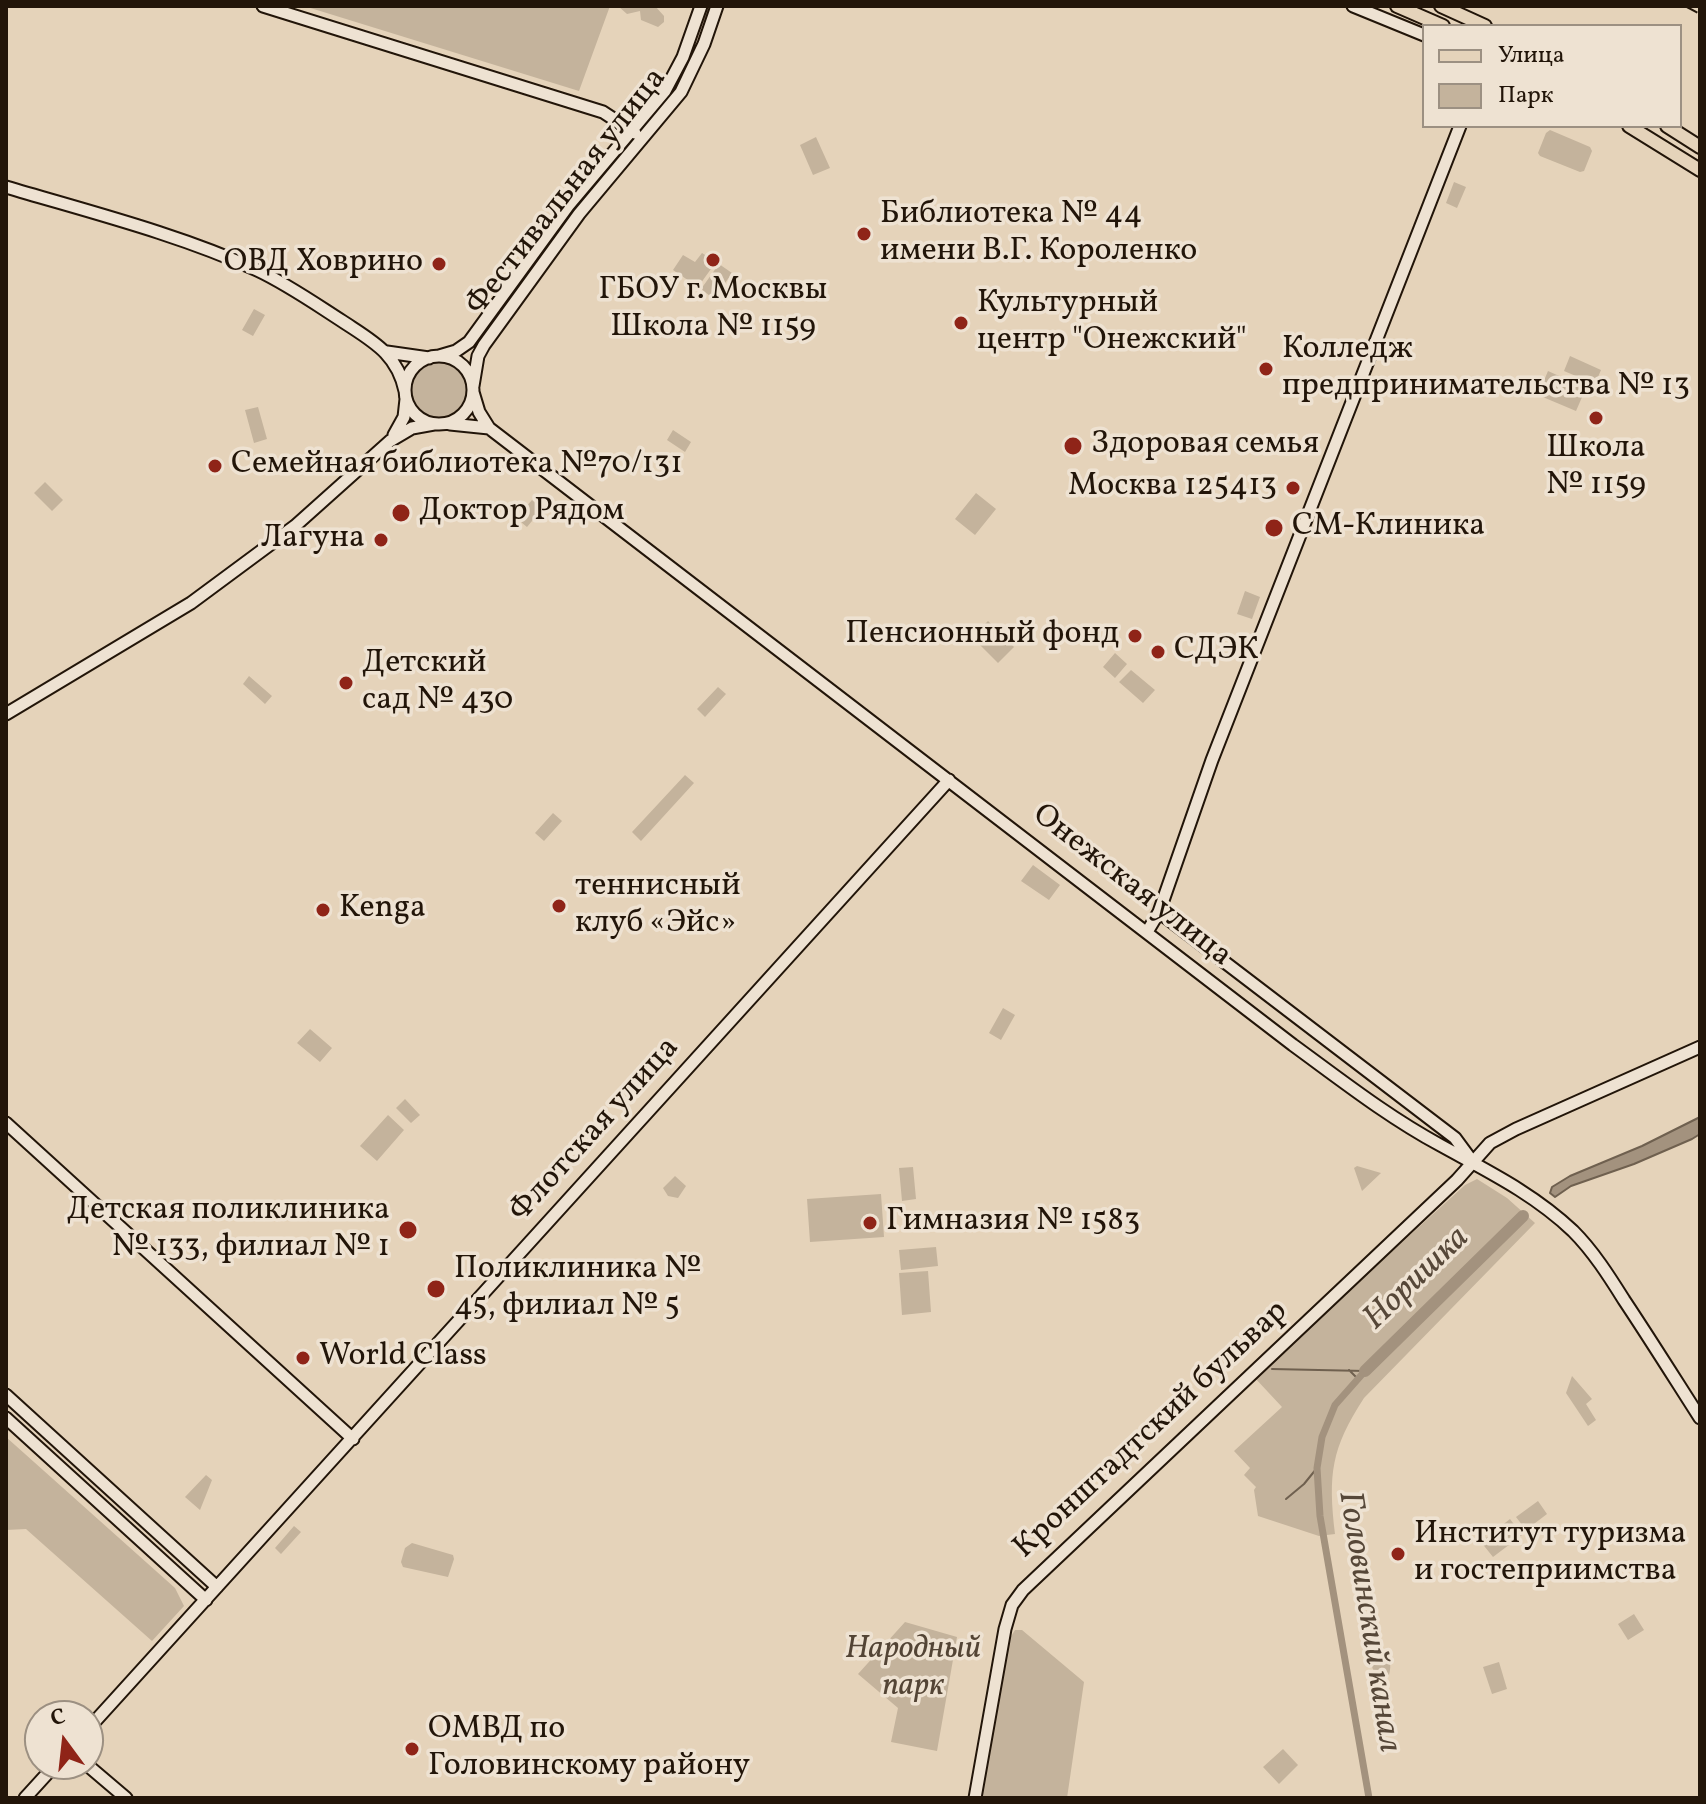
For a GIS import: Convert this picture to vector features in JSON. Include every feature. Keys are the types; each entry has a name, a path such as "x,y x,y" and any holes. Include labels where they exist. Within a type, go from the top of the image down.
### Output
{"main road":[{"path":"263,6 603,112 643,138"},
{"name":"Фестивальная улица","path":"435,357 456,351 469,342 561,215 665,91 683,57 698,6"},
{"name":"Фестивальная улица","path":"473,389 483,346 579,214 681,92 719,6"},
{"path":"1353,6 1422,34"},
{"path":"1398,6 1438,24"},
{"path":"1441,6 1481,24"},
{"path":"1147,932 1159,912 1212,760 1459,128"},
{"path":"1632,128 1700,170"},
{"path":"1670,128 1700,147"},
{"path":"6,187 168,236 258,271 312,301 386,352 399,369 406,395 416,415 440,424 465,413 473,389 467,371 460,364 448,357 386,352"},
{"path":"390,441 404,417 406,381 415,366 435,357"},
{"name":"Онежская улица","path":"473,389 479,412 489,428 1370,1102 1439,1145 1529,1194 1576,1234 1609,1276 1700,1418"},
{"path":"6,714 199,597 295,526 390,441 412,428 440,424 489,428"},
{"name":"Флотская улица","path":"104,1712 949,780"},
{"path":"1159,912 1455,1138 1472,1146 1490,1143"},
{"name":"Кронштадтский бульвар","path":"975,1798 1005,1629 1017,1597 1457,1180 1490,1143 1700,1047"},
{"path":"6,1123 353,1439"},
{"path":"1455,1138 1473,1161"},
{"path":"6,1395 217,1587"},
{"path":"6,1418 206,1600"},
{"path":"104,1779 126,1798"},
{"path":"25,1798 41,1780"}],"green space":[{"path":"304,6 610,6 579,91"},
{"path":"618,6 655,6 664,16 664,22 658,27 641,20 640,11 627,14"},
{"path":"1550,130 1590,147 1592,151 1584,171 1540,156 1538,153"},
{"path":"816,137 830,168 813,175 800,145"},
{"path":"1454,182 1466,187 1457,208 1446,203"},
{"path":"702,253 716,262 698,287 673,270 683,255 695,262"},
{"path":"719,264 732,273 714,299 701,289"},
{"path":"254,309 265,315 253,336 242,330"},
{"path":"1570,356 1601,370 1595,384 1564,371"},
{"path":"440,362 460,370 468,390 460,410 440,418 420,410 412,390 420,370"},
{"path":"1548,371 1586,388 1576,411 1538,395"},
{"path":"258,407 267,439 254,443 245,410"},
{"path":"673,430 691,442 685,452 667,440"},
{"path":"45,482 63,500 52,511 34,493"},
{"path":"976,493 996,509 975,535 955,519"},
{"path":"532,500 542,509 527,527 516,518"},
{"path":"1245,591 1260,597 1252,619 1237,614"},
{"path":"988,621 1014,647 998,663 972,637"},
{"path":"1115,653 1127,664 1115,678 1103,667"},
{"path":"1131,670 1155,690 1143,703 1119,682"},
{"path":"249,676 272,696 265,704 243,684"},
{"path":"718,687 726,694 705,717 697,709"},
{"path":"685,775 694,783 641,841 632,832"},
{"path":"553,813 562,821 544,841 535,833"},
{"path":"1033,865 1060,885 1049,900 1021,881"},
{"path":"1003,1008 1015,1015 1001,1040 989,1033"},
{"path":"310,1029 332,1048 320,1062 297,1043"},
{"path":"405,1099 420,1115 411,1123 396,1108"},
{"path":"388,1115 404,1130 377,1161 360,1146"},
{"path":"1357,1166 1381,1173 1362,1191 1354,1168"},
{"path":"913,1167 916,1199 902,1201 899,1168"},
{"path":"675,1176 686,1186 678,1198 668,1196 663,1188"},
{"path":"1477,1179 1507,1198 1535,1223 1364,1398 1345,1432 1334,1463 1332,1495 1335,1534 1319,1536 1258,1516 1256,1487 1244,1475 1250,1468 1234,1451 1282,1407 1254,1377 1465,1185"},
{"path":"881,1194 884,1237 810,1242 807,1199"},
{"path":"936,1247 938,1266 901,1270 899,1250"},
{"path":"928,1271 931,1312 902,1315 899,1273"},
{"path":"1572,1376 1592,1399 1586,1404 1596,1420 1588,1426 1566,1393"},
{"path":"6,1437 175,1588 184,1606 152,1641 26,1529 6,1530"},
{"path":"206,1475 212,1480 200,1510 185,1497"},
{"path":"1538,1501 1547,1514 1526,1530 1516,1517"},
{"path":"1510,1519 1522,1535 1493,1557 1481,1542"},
{"path":"294,1526 301,1532 281,1554 275,1548"},
{"path":"412,1543 453,1555 448,1577 403,1567 401,1562 405,1548"},
{"path":"1634,1614 1644,1630 1628,1640 1618,1624"},
{"name":"Народный парк","path":"905,1622 957,1637 937,1751 891,1742 898,1708 858,1674"},
{"path":"1015,1630 1022,1630 1084,1682 1067,1798 979,1798 1007,1643"},
{"path":"1382,1650 1389,1659 1390,1668 1389,1675 1379,1678 1373,1669 1372,1659 1373,1652"},
{"path":"1499,1662 1507,1689 1492,1694 1483,1667"},
{"path":"1283,1749 1298,1765 1279,1784 1263,1767"}],"shaded area":[{"path":"1700,1117 1700,1134 1692,1139 1571,1186 1555,1197 1550,1193 1552,1187 1570,1176 1642,1146"}],"waterway":[{"name":"Норишка","path":"1365,1371 1523,1216"},
{"name":"Норишка","path":"1272,1369 1365,1371"},
{"name":"Норишка","path":"1349,1370 1358,1379"},
{"name":"Головинский канал","path":"1365,1371 1335,1405 1322,1437 1317,1468 1320,1516 1369,1798"},
{"path":"1286,1499 1317,1468"}],"railway":[{"path":"1685,6 1700,14"}],"place":[{"name":"Библиотека № 44 имени В.Г. Короленко","path":"864,234"},
{"name":"ГБОУ г. Москвы Школа № 1159","path":"713,260"},
{"name":"ОВД Ховрино","path":"439,264"},
{"name":"Культурный центр \"Онежский\"","path":"961,323"},
{"name":"Колледж предпринимательства № 13","path":"1266,369"},
{"name":"Школа № 1159","path":"1596,418"},
{"name":"Здоровая семья","path":"1073,446"},
{"name":"Семейная библиотека №70/131","path":"215,466"},
{"name":"Москва 125413","path":"1293,488"},
{"name":"Доктор Рядом","path":"401,513"},
{"name":"СМ-Клиника","path":"1274,528"},
{"name":"Лагуна","path":"381,540"},
{"name":"Пенсионный фонд","path":"1135,636"},
{"name":"СДЭК","path":"1158,652"},
{"name":"Детский сад № 430","path":"346,683"},
{"name":"теннисный клуб «Эйс»","path":"559,906"},
{"name":"Kenga","path":"323,910"},
{"name":"Гимназия № 1583","path":"870,1223"},
{"name":"Детская поликлиника № 133, филиал № 1","path":"408,1230"},
{"name":"Поликлиника № 45, филиал № 5","path":"436,1289"},
{"name":"World Class","path":"303,1358"},
{"name":"Институт туризма и гостеприимства","path":"1398,1554"},
{"name":"ОМВД по Головинскому району","path":"412,1749"}]}
